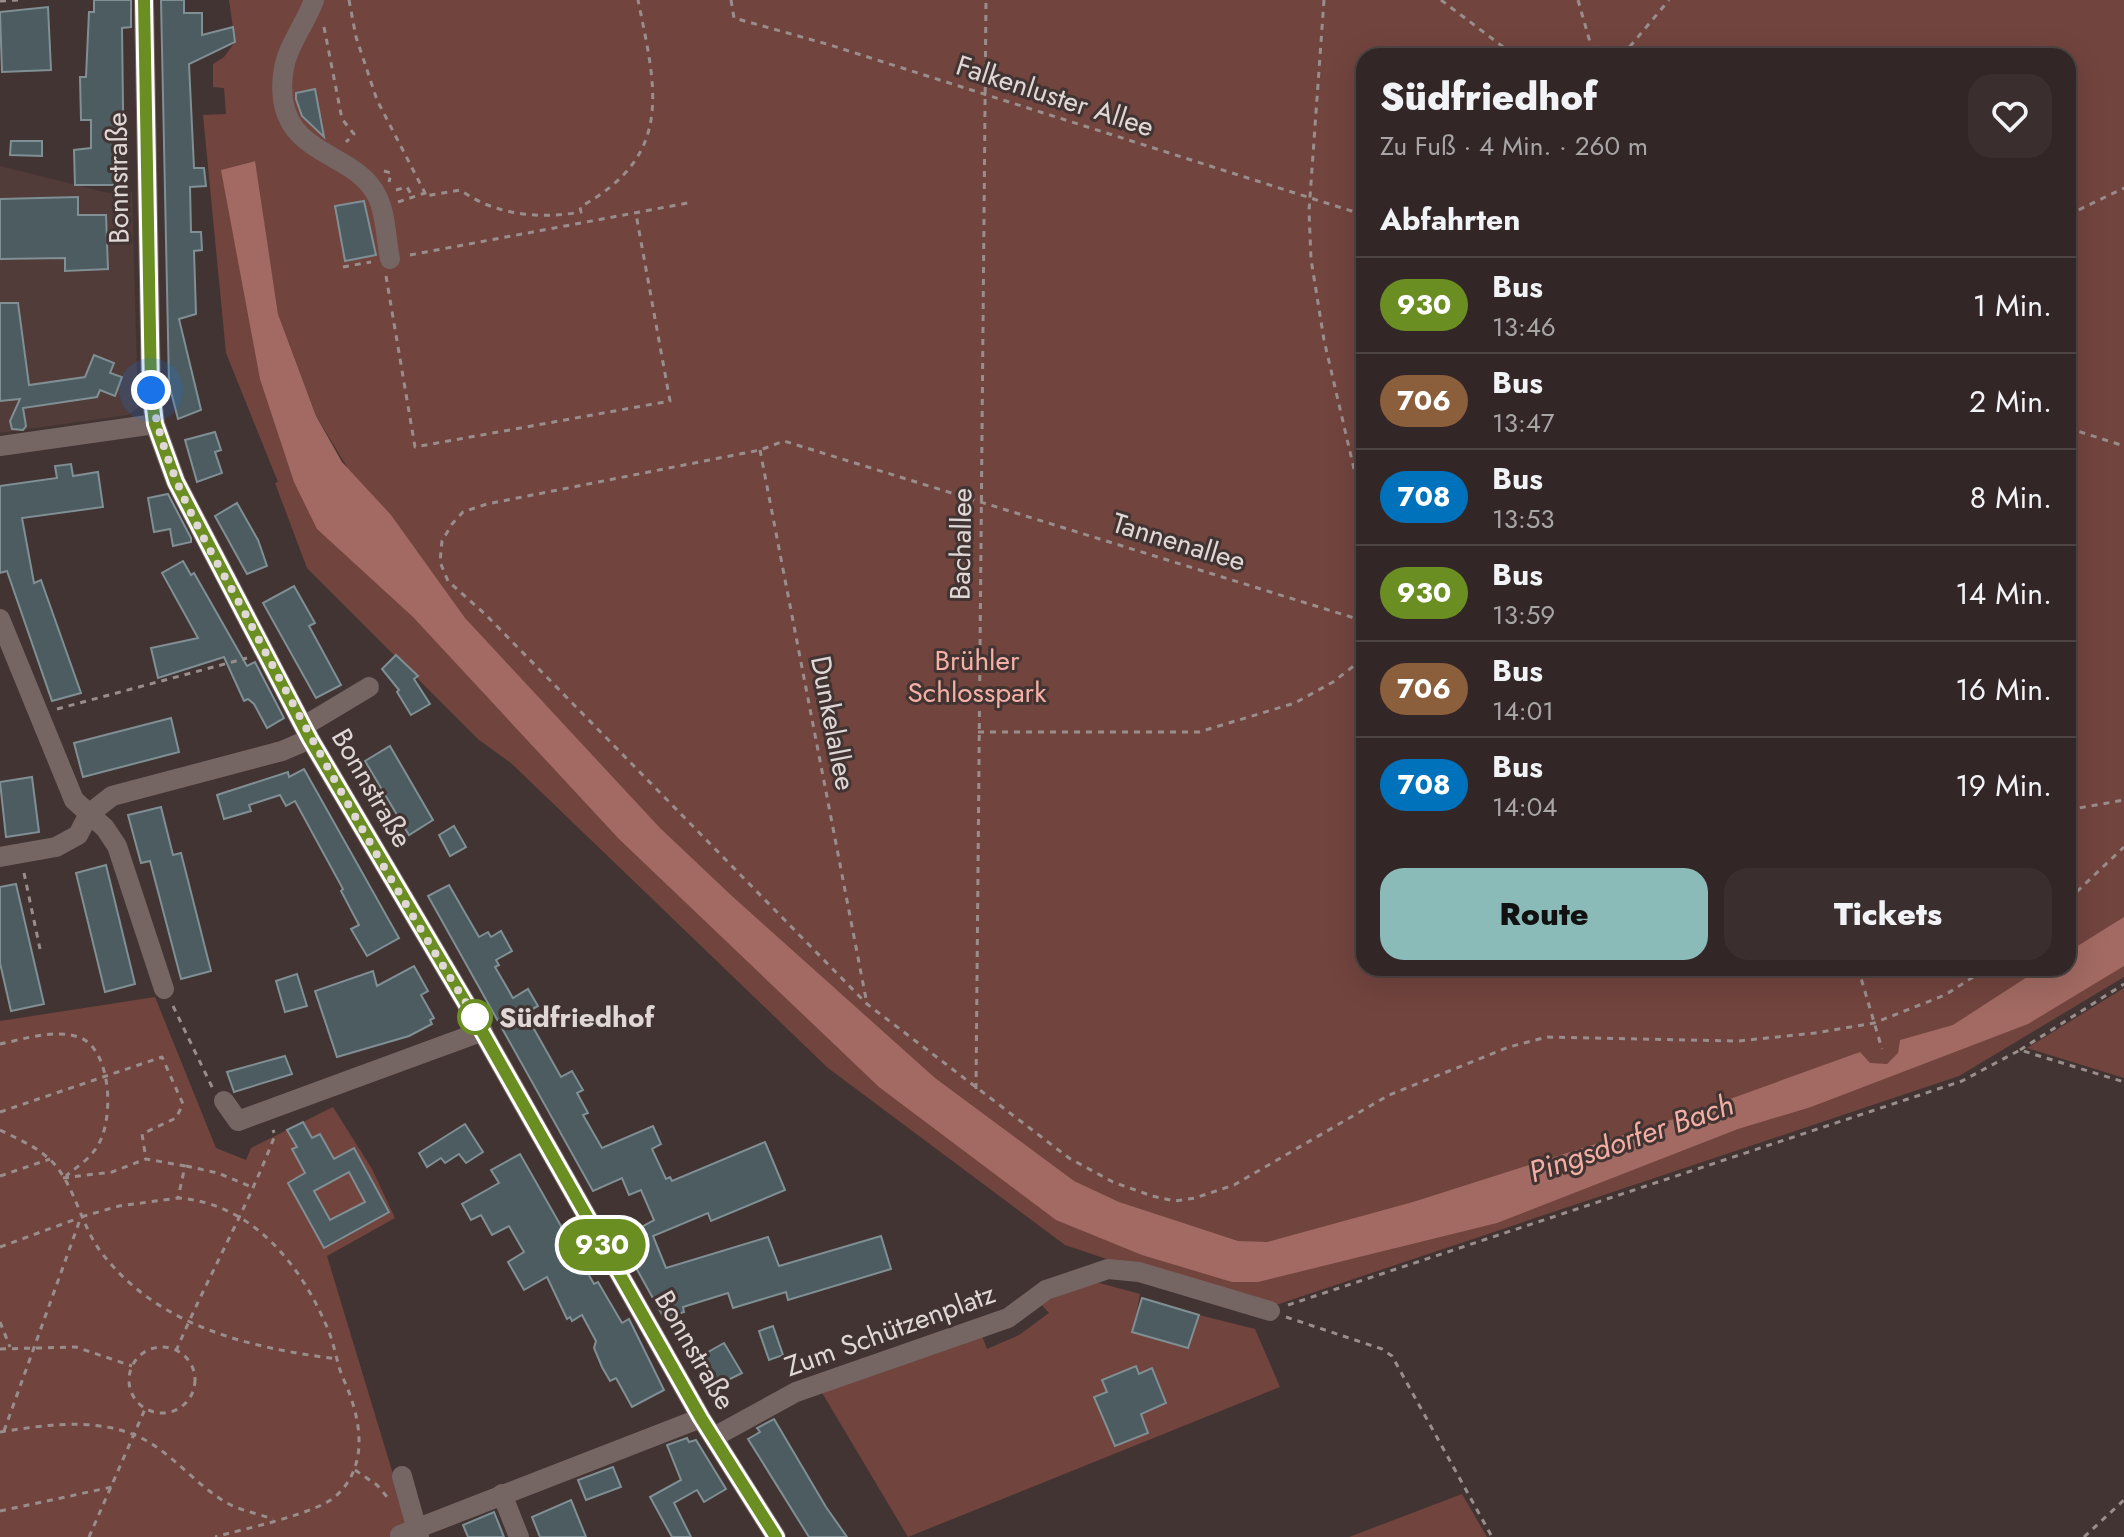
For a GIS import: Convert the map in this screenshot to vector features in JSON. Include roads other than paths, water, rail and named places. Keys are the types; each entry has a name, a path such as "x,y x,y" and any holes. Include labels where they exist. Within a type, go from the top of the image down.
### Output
{"street":[{"name":"Bonnstraße","path":"144,0 147,298 155,424 176,482 307,732 483,1031 701,1418 776,1537"},
{"path":"317,7 283,71 285,106 305,142 357,173 378,197 386,260"},
{"path":"0,446 155,424"},
{"path":"0,619 74,800 117,846 164,989"},
{"path":"10,855 56,847 78,835 89,814 112,796 282,751 369,687"},
{"path":"224,1101 238,1121 483,1031"},
{"name":"Zum Schützenplatz","path":"714,1437 796,1392 1008,1318 1046,1290 1108,1269 1139,1272 1270,1311"},
{"path":"402,1476 412,1533 502,1494 701,1418"},
{"path":"502,1494 519,1537"}],"water":[{"name":"Pingsdorfer Bach","path":"255,161 278,314 316,416 342,462 391,515 465,618 660,828 935,1078 1074,1181 1119,1202 1238,1241 1267,1242 1413,1202 1680,1117 1860,1052 1870,1063 1887,1064 1898,1053 1900,1040 1953,1025 2029,976 2076,976 2076,947 2124,917 2124,966 2028,1024 1811,1107 1738,1129 1497,1223 1258,1282 1232,1282 1142,1255 1056,1220 879,1087 619,839 413,617 317,529 294,482 260,379 221,170"}],"place":[{"name":"Südfriedhof","path":"475,1017"}],"park label":[{"name":"Brühler Schlosspark","path":"977,676"}]}
